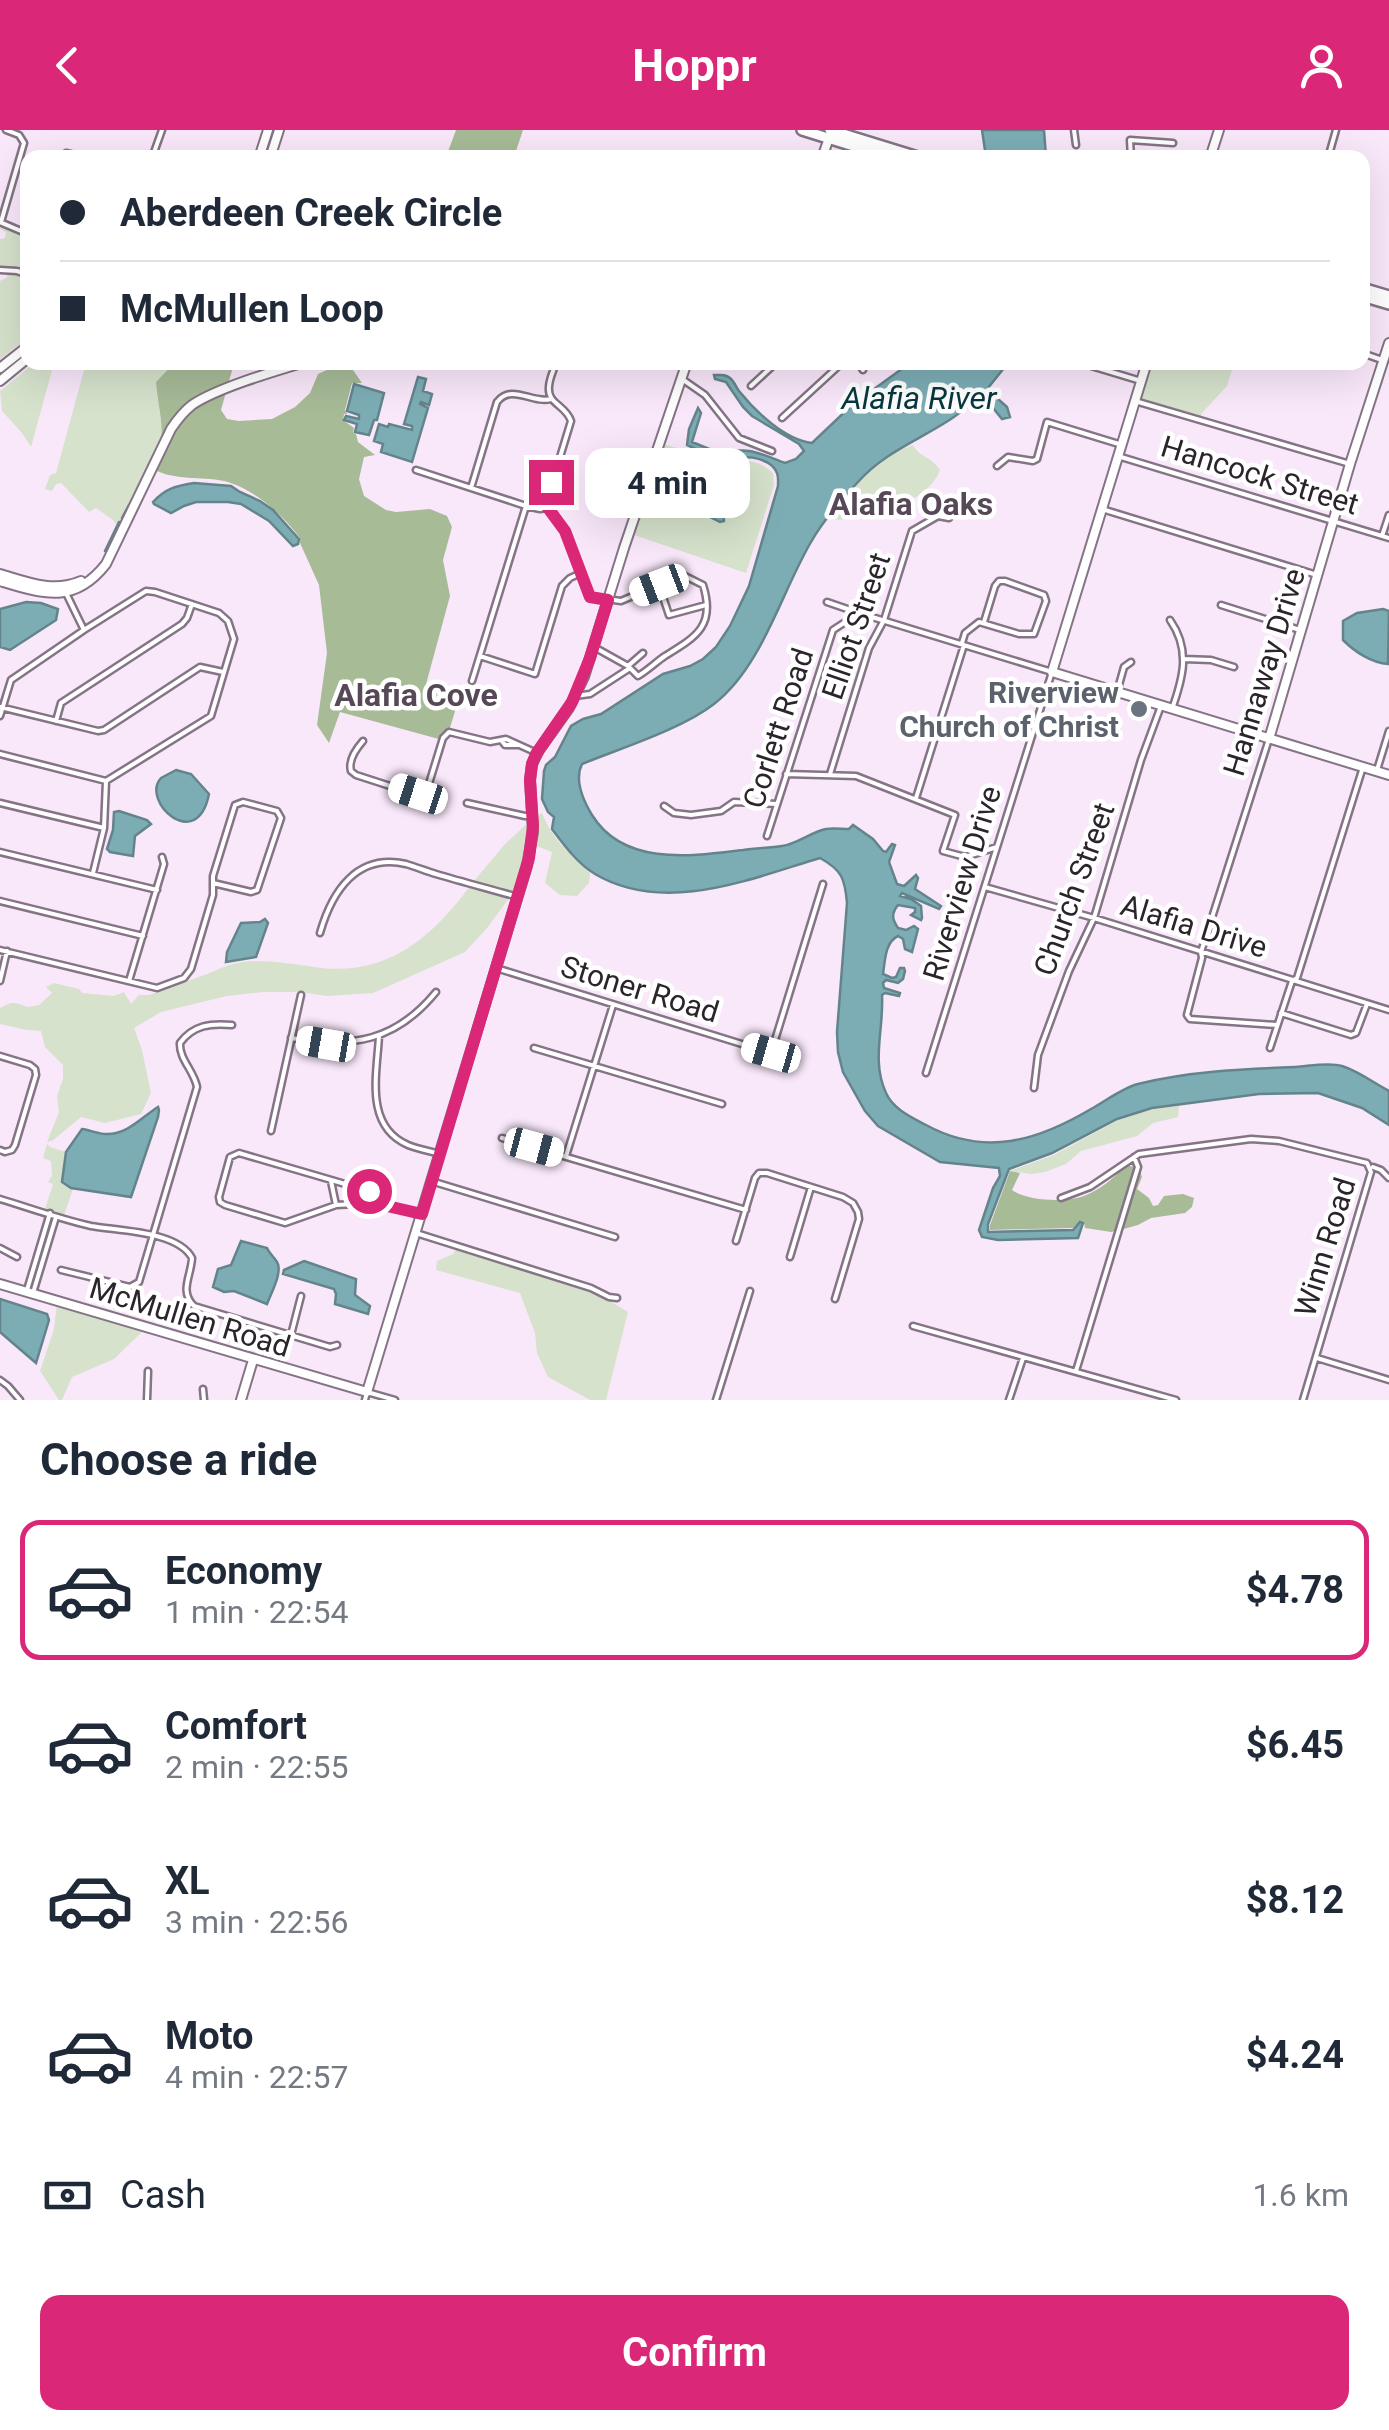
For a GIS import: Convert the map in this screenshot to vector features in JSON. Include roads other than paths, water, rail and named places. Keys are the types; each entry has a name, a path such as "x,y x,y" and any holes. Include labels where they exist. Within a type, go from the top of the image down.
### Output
{"main road":[{"path":"802,130 830,132 893,150"},
{"path":"830,132 873,150"}],"street":[{"path":"6,130 19,135 24,143 22,150"},
{"path":"1074,130 1076,145"},
{"path":"1131,150 1130,140 1172,143"},
{"path":"0,222 20,156"},
{"name":"Hannaway Drive","path":"1277,1026 1190,1019 1186,1015 1389,343"},
{"path":"0,368 20,352"},
{"path":"1370,356 1384,360"},
{"path":"0,381 20,365"},
{"path":"0,577 40,593 83,586 103,568 174,425 191,406 282,370"},
{"path":"554,370 548,388 551,399 567,410 570,420 546,503 565,531 590,597 621,600 683,575 704,585 708,605 706,619 696,637 638,676 594,647"},
{"path":"395,1400 366,1396 531,848 530,780 536,754 569,708 594,647 685,370"},
{"path":"751,386 768,370"},
{"path":"782,418 834,370"},
{"path":"1105,370 1142,381"},
{"name":"Riverview Drive","path":"926,1072 1145,370"},
{"path":"682,379 706,395 739,438 772,450"},
{"path":"1378,380 1389,384"},
{"path":"471,488 497,402 504,394 551,399"},
{"path":"1135,401 1350,464"},
{"name":"Hancock Street","path":"998,466 1011,456 1037,459 1047,422 1122,445"},
{"name":"Hancock Street","path":"1118,456 1386,537"},
{"path":"416,470 526,506 548,508"},
{"path":"472,681 526,506"},
{"path":"1102,509 1317,575"},
{"path":"1386,537 1389,514"},
{"name":"Elliot Street","path":"830,774 869,648 884,620 912,531 938,516 949,518"},
{"path":"480,656 534,674 562,586 581,573"},
{"path":"916,798 973,626 984,622 1031,636 1037,630 1046,597 999,581 984,622"},
{"path":"659,585 669,615 708,605"},
{"path":"64,590 84,630"},
{"path":"0,716 11,680 146,592 219,613 228,622 234,639 210,716 106,780 0,754"},
{"path":"826,602 1389,775"},
{"path":"56,721 62,703 182,624 192,604"},
{"path":"1221,605 1300,630"},
{"name":"Corlett Road","path":"767,836 833,630 859,613"},
{"path":"1170,620 1184,647 1182,674 1172,709"},
{"path":"575,696 590,694 629,667 643,652"},
{"path":"1184,659 1234,666"},
{"path":"1117,692 1124,667 1131,662"},
{"path":"1,708 98,731 200,667 223,672"},
{"name":"Church Street","path":"1034,1088 1038,1055 1069,971 1094,918 1161,706"},
{"path":"1377,771 1389,731"},
{"path":"363,741 356,748 351,771 418,794 427,790 448,732 490,742 506,739 536,754"},
{"path":"1270,1048 1292,980 1297,978 1363,767"},
{"path":"786,774 856,776 955,815 943,851 965,857 997,847"},
{"path":"93,873 104,828 106,780"},
{"path":"0,950 162,988 188,974 210,904 212,882 235,805 243,802 277,811 280,822 257,890 251,892 212,882"},
{"path":"664,806 691,815 721,811 734,802 776,804"},
{"path":"0,803 104,828"},
{"path":"466,803 533,816"},
{"path":"0,852 157,890"},
{"path":"129,981 164,864 162,858"},
{"path":"320,933 332,901 346,880 365,867 384,862 405,864 518,897"},
{"name":"Stoner Road","path":"496,968 771,1053 823,884"},
{"name":"Alafia Drive","path":"985,888 1389,1010"},
{"path":"0,901 143,936"},
{"path":"0,980 8,952"},
{"path":"292,1038 326,1044 378,1036 405,1020 436,992"},
{"path":"271,1131 301,994"},
{"path":"1281,1013 1351,1034 1360,1026 1368,1004"},
{"path":"566,1156 613,1005"},
{"path":"61,1270 130,1287 139,1282 197,1087 195,1076 182,1057 180,1043 192,1031 208,1024 232,1026"},
{"path":"378,1036 376,1097 381,1121 406,1144 440,1154"},
{"path":"534,1048 722,1104"},
{"path":"0,1056 30,1065 36,1075 12,1150 0,1150"},
{"path":"502,1138 746,1210"},
{"name":"Winn Road","path":"1134,1157 1262,1138 1367,1163 1370,1167 1372,1172 1302,1400"},
{"path":"374,1203 374,1195 369,1191 239,1153 230,1157 219,1197 225,1205 285,1222 336,1205 374,1203 422,1214"},
{"path":"1061,1198 1090,1187 1134,1157 1138,1168 1076,1371"},
{"path":"1370,1167 1389,1178"},
{"path":"736,1241 759,1173 854,1202 859,1219 835,1299"},
{"path":"332,1181 336,1205"},
{"path":"432,1182 615,1238"},
{"path":"790,1258 811,1186"},
{"path":"0,1199 93,1226 126,1229 183,1246 192,1264 186,1298 194,1306 291,1336 337,1345"},
{"path":"30,1292 53,1214"},
{"path":"416,1233 617,1298"},
{"path":"0,1248 17,1257"},
{"name":"McMullen Road","path":"0,1284 366,1396"},
{"path":"716,1400 750,1291"},
{"path":"291,1336 301,1296"},
{"path":"913,1326 1176,1400"},
{"path":"1010,1400 1023,1358"},
{"path":"1315,1358 1389,1380"},
{"path":"241,1400 253,1360"},
{"path":"147,1400 148,1371"},
{"path":"0,1380 20,1400"},
{"path":"203,1389 204,1400"}],"water":[{"path":"982,130 1044,130 1045,150 985,150"},
{"name":"Alafia River","path":"900,370 1002,370 988,388 1007,407 1010,417 1002,419 991,401 981,394 952,419 872,468 816,534 758,650 731,689 685,722 582,764 579,783 592,815 622,843 661,854 782,846 820,831 849,829 853,825 883,851 895,845 889,862 897,884 904,886 916,875 915,889 941,906 939,909 902,893 900,896 921,906 922,918 911,915 915,908 898,905 894,911 898,928 918,929 912,952 905,949 898,936 886,952 883,974 892,978 900,968 905,971 898,983 883,983 884,988 900,993 882,995 879,1069 893,1104 948,1135 1010,1141 1051,1130 1138,1084 1197,1073 1325,1064 1348,1068 1389,1091 1389,1125 1362,1108 1318,1093 1259,1094 1152,1108 1117,1119 1052,1153 1009,1169 988,1232 1073,1230 1080,1222 1083,1223 1078,1238 982,1237 979,1230 1000,1176 999,1168 940,1162 878,1126 843,1072 837,1032 847,903 838,871 820,858 707,889 649,892 595,874 552,829 554,817 542,799 544,771 571,726 601,714 663,674 703,659 730,626 749,586 778,475 760,459 745,457 732,461 723,485 724,521 706,515 717,500 721,465 687,445 698,408 701,413 692,442 724,455 747,451 785,463 804,451 799,444 752,416 726,382 714,375 730,378 772,424 802,441 812,443 852,405"},
{"path":"418,377 426,379 423,391 432,394 429,405 420,404 428,408 412,462 381,452 383,444 374,441 379,424 412,430 412,426 404,424"},
{"path":"354,384 384,393 369,435 355,432 357,424 344,420 346,416 359,419 359,415 347,411"},
{"path":"194,483 231,486 260,501 299,539 298,544 293,546 269,521 241,504 196,502 171,513 153,502 172,488"},
{"path":"26,602 58,609 56,620 10,650 0,647 0,609"},
{"path":"1389,611 1388,664 1364,656 1343,640 1343,621 1357,613"},
{"path":"176,770 191,774 209,794 203,811 193,820 173,817 158,799 161,778"},
{"path":"114,812 151,824 135,836 133,856 107,849"},
{"path":"265,919 268,923 256,957 226,962 241,923"},
{"path":"158,1107 131,1197 71,1188 62,1182 66,1152 82,1129 103,1134 121,1132"},
{"path":"241,1241 267,1248 277,1262 278,1277 267,1304 213,1287 218,1269 231,1265"},
{"path":"304,1261 356,1279 355,1295 370,1306 368,1314 335,1304 334,1289 283,1274"},
{"path":"0,1299 47,1314 49,1320 36,1363 0,1332"}],"waterway":[{"path":"122,518 129,505"},
{"path":"105,551 119,522"}],"place":[{"name":"Riverview Church of Christ","path":"1139,709"}],"district":[{"name":"Alafia Oaks","path":"911,504"},
{"name":"Alafia Cove","path":"416,695"}]}
